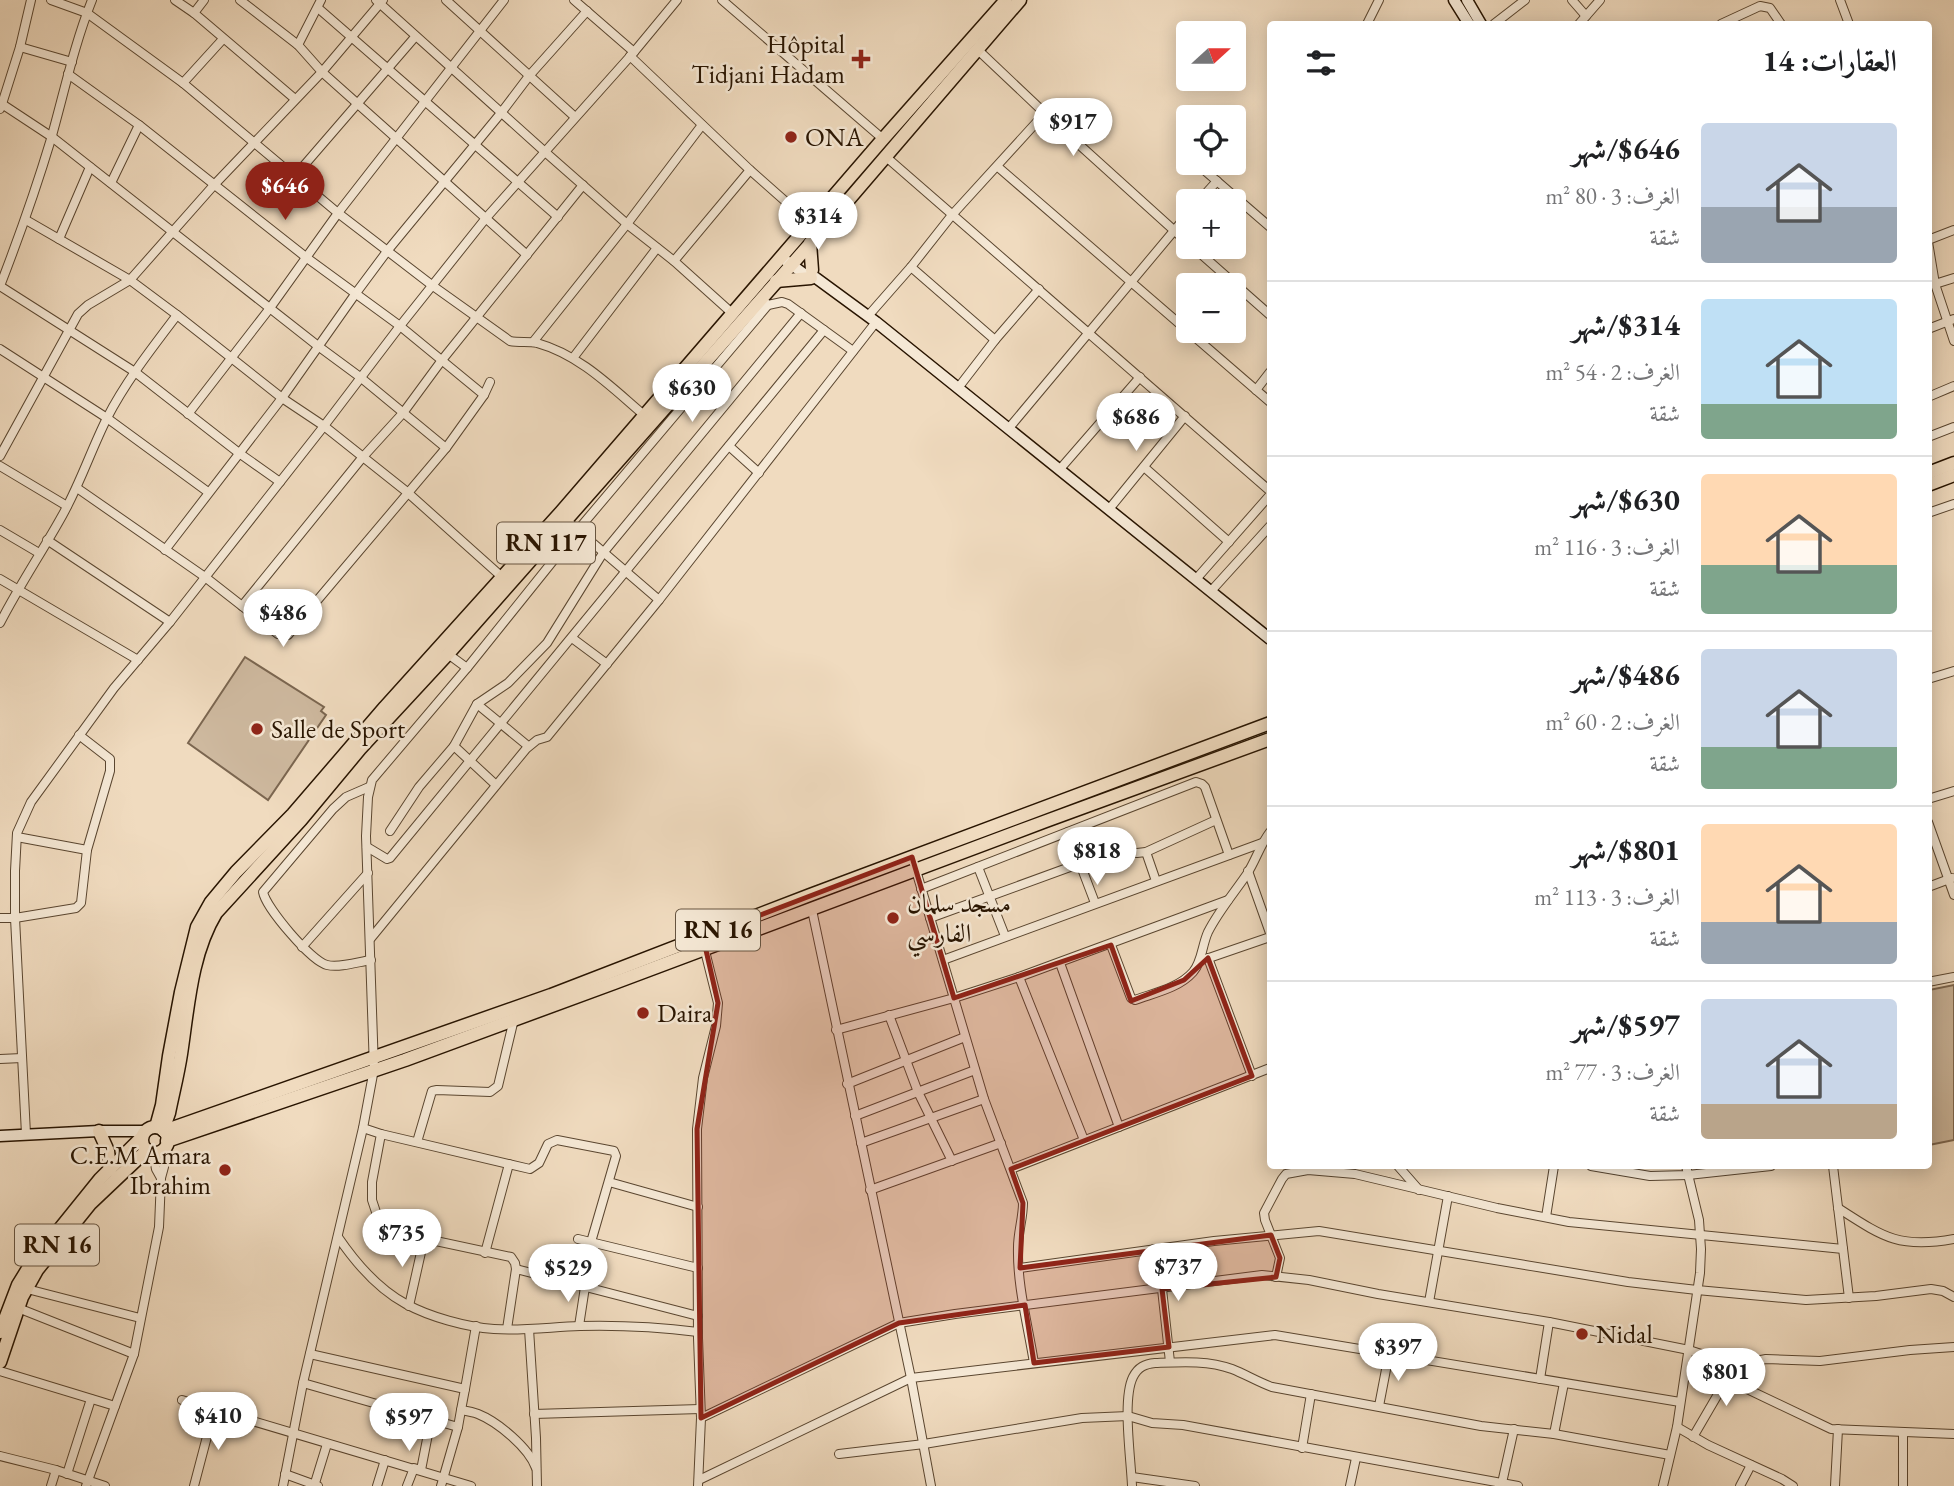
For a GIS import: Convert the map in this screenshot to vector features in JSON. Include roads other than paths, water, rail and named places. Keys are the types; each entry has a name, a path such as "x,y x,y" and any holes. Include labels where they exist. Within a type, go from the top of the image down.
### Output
{"main road":[{"name":"RN 117","path":"156,1139 169,1113 197,927 211,902 236,872 293,814 733,314 796,250 811,224 1006,0"},
{"name":"RN 117","path":"796,250 810,243 1020,0"},
{"path":"776,281 813,275 810,243"},
{"name":"RN 117","path":"182,1013 207,929 216,913 301,820 360,749 449,654 566,520 764,302 786,261"},
{"path":"1932,471 1954,463"},
{"path":"1932,483 1954,475"},
{"name":"RN 16","path":"374,1063 1267,724"},
{"name":"RN 16","path":"0,1332 18,1285 68,1217 110,1170 156,1139 374,1063 514,1019 1267,741"},
{"path":"99,1131 108,1151 110,1170"},
{"name":"RN 16","path":"0,1362 9,1309 90,1204 156,1139"}],"street":[{"path":"31,0 20,47 1,106 51,137 446,447"},
{"path":"51,0 87,13 183,83 338,213 510,341 533,342 573,358 644,415"},
{"path":"92,0 26,220 0,286 135,372 280,482"},
{"path":"175,0 295,99"},
{"path":"194,13 204,0"},
{"path":"240,0 298,45 321,72 527,255"},
{"path":"446,0 575,117"},
{"path":"188,414 270,308 338,213 504,0"},
{"path":"574,0 702,125 811,224"},
{"path":"26,1134 15,918 17,837 21,821 31,802 79,735 486,218 677,0"},
{"path":"722,0 883,139"},
{"path":"1369,21 1380,0"},
{"path":"1454,0 1467,21"},
{"path":"1466,0 1479,21"},
{"path":"1498,21 1525,0"},
{"path":"1572,0 1586,16"},
{"path":"1582,21 1600,0"},
{"path":"1841,0 1848,21"},
{"path":"0,456 78,314 130,280 214,185 321,72 379,1 415,37 733,314"},
{"path":"298,45 319,4 351,38 558,217"},
{"path":"1728,21 1760,6 1770,8 1779,21"},
{"path":"165,550 282,398 388,250 529,76 587,11"},
{"path":"294,177 415,37"},
{"path":"183,83 223,39"},
{"path":"20,47 72,62"},
{"path":"978,50 1174,231"},
{"path":"68,74 139,125 307,258 400,326 484,395"},
{"path":"370,938 528,746 547,737 607,664 853,351 872,319 952,215 1045,113"},
{"path":"111,183 139,125"},
{"path":"533,342 702,125"},
{"path":"885,156 1267,490"},
{"path":"59,239 90,167"},
{"path":"998,167 1267,399"},
{"path":"674,261 750,170"},
{"path":"1209,175 1267,224"},
{"path":"1209,189 1216,181"},
{"path":"242,606 362,458 403,413 442,360 583,185"},
{"path":"26,220 130,280 177,315 407,492 502,577"},
{"path":"1009,428 1176,229"},
{"path":"1932,239 1954,230"},
{"path":"573,358 657,248"},
{"path":"796,250 813,275"},
{"path":"1207,259 1267,312"},
{"path":"786,261 813,275 872,319 1267,636"},
{"path":"1932,266 1935,284 1951,320 1954,341"},
{"path":"911,267 995,340"},
{"path":"1935,284 1954,278"},
{"path":"1932,281 1935,284"},
{"path":"958,388 1039,289"},
{"path":"283,1486 303,1382 363,1128 374,1063 366,836 369,787 372,780 467,668 764,302 782,302 853,351"},
{"path":"390,831 419,788 454,746 477,704 508,683 547,643 603,553 801,313"},
{"path":"0,623 67,506 107,418 135,372 177,315"},
{"path":"1932,327 1951,320"},
{"path":"367,847 387,859 390,858 824,330"},
{"path":"0,349 107,418 208,492"},
{"path":"1256,390 1267,376"},
{"path":"1060,469 1140,377"},
{"path":"76,488 205,577 278,634 288,635 446,447 484,395 490,382"},
{"path":"1932,395 1954,386"},
{"path":"1110,508 1185,416"},
{"path":"1932,435 1954,427"},
{"path":"729,446 759,473"},
{"path":"0,466 67,506"},
{"path":"1144,467 1229,542"},
{"path":"1197,578 1267,497"},
{"path":"1932,512 1954,504"},
{"path":"566,520 659,600"},
{"path":"1212,590 1267,529"},
{"path":"0,530 39,553"},
{"path":"47,540 170,622"},
{"path":"0,579 138,660"},
{"path":"572,638 607,664"},
{"path":"449,654 467,668"},
{"path":"1932,678 1954,671"},
{"path":"477,704 528,746"},
{"path":"0,918 15,918 79,906 87,850 111,763 110,759 79,735"},
{"path":"454,746 496,785"},
{"path":"921,889 1199,783 1205,788 1229,855"},
{"path":"369,787 346,797 333,808 264,890 263,895 278,919 302,947 322,963 335,966 371,960"},
{"path":"1932,798 1954,791"},
{"path":"1126,792 1133,807"},
{"path":"930,918 1081,863 1120,852 1146,852 1216,820"},
{"path":"1932,831 1952,878 1954,895"},
{"path":"1068,832 1095,903"},
{"path":"1252,1076 1204,960 1204,942 1267,836"},
{"path":"17,837 87,850"},
{"path":"943,960 1262,843"},
{"path":"1146,852 1156,881"},
{"path":"912,857 975,1070 1023,1203 1018,1248 1034,1363"},
{"path":"978,867 1005,936"},
{"path":"1248,871 1267,926"},
{"path":"302,947 368,873"},
{"path":"1932,886 1952,878"},
{"path":"836,1030 1019,977 1228,900"},
{"path":"812,910 911,1378 931,1486"},
{"path":"1111,945 1129,995 1135,1000 1184,980 1204,960 1267,936"},
{"path":"703,937 718,1003 716,1026 699,1105 696,1156 701,1413 698,1483 911,1378 1275,1335 1680,1402"},
{"path":"1060,963 1119,1127"},
{"path":"1019,977 1084,1140"},
{"path":"1932,981 1954,977"},
{"path":"890,1015 918,1092 952,1161"},
{"path":"417,1142 432,1091 490,1092 498,1086 514,1019"},
{"path":"847,1084 965,1037"},
{"path":"0,1059 22,1058"},
{"path":"1011,1169 1267,1069"},
{"path":"855,1116 975,1070"},
{"path":"861,1143 984,1098"},
{"path":"363,1128 530,1169 539,1163 548,1144 557,1140 615,1152 591,1242"},
{"path":"0,1136 99,1131 156,1139 156,1169 161,1178 159,1227 134,1354 87,1483"},
{"path":"381,1134 372,1182 372,1200 376,1212 384,1223 403,1234 511,1258 516,1269 507,1329"},
{"path":"870,1190 1001,1143"},
{"path":"485,1253 509,1164"},
{"path":"1401,1169 1419,1190"},
{"path":"1546,1217 1554,1169"},
{"path":"1609,1169 1650,1176 1708,1169"},
{"path":"1833,1169 1849,1297"},
{"path":"1276,1277 1280,1258 1264,1213 1286,1174 1308,1170 1355,1174 1546,1217 1629,1229 1843,1249"},
{"path":"1663,1486 1677,1427 1700,1273 1699,1220 1687,1170"},
{"path":"609,1182 698,1207"},
{"path":"1429,1302 1448,1196"},
{"path":"1838,1209 1888,1238 1918,1242 1954,1239"},
{"path":"1020,1268 1270,1235 1331,1232 1437,1252 1697,1290 1806,1300 1936,1289 1954,1297"},
{"path":"338,1237 366,1272 395,1297 409,1306 446,1320 493,1329 579,1326 667,1328 698,1332"},
{"path":"409,1306 424,1239"},
{"path":"578,1240 698,1268"},
{"path":"1154,1249 1162,1289 1170,1362"},
{"path":"516,1269 698,1317"},
{"path":"534,1413 701,1413 899,1323 1262,1275 1309,1280 1549,1322 1689,1350 1735,1365 1766,1359 1820,1361 1954,1347"},
{"path":"579,1326 585,1286"},
{"path":"27,1289 140,1318"},
{"path":"9,1309 134,1354"},
{"path":"1540,1379 1549,1322"},
{"path":"442,1482 458,1427 476,1326"},
{"path":"528,1329 537,1486"},
{"path":"310,1354 465,1389"},
{"path":"1379,1406 1389,1354"},
{"path":"1195,1486 1130,1483 1129,1392 1132,1378 1147,1363 1219,1365 1272,1387 1481,1426 1554,1434 1670,1455"},
{"path":"1693,1437 1735,1365"},
{"path":"0,1371 115,1406"},
{"path":"1726,1379 1825,1427 1838,1430 1954,1434"},
{"path":"303,1382 458,1427"},
{"path":"1554,1434 1564,1383"},
{"path":"1303,1448 1311,1394"},
{"path":"67,1474 91,1399"},
{"path":"182,1400 421,1470 429,1429 428,1419"},
{"path":"194,1486 214,1410"},
{"path":"461,1410 479,1414 498,1426 525,1449 536,1468"},
{"path":"839,1454 924,1444 1083,1418 1128,1416 1152,1423 1183,1425 1518,1486"},
{"path":"1677,1427 1793,1486"},
{"path":"1502,1483 1514,1429"},
{"path":"1835,1486 1838,1430"},
{"path":"1903,1432 1903,1486"},
{"path":"285,1474 317,1486 327,1444"},
{"path":"0,1456 105,1486"},
{"path":"1350,1486 1356,1458"},
{"path":"377,1486 385,1460"},
{"path":"1740,1486 1751,1465"},
{"path":"414,1468 442,1482 471,1486"},
{"path":"407,1486 414,1468"},
{"path":"51,1486 56,1471"}],"place":[{"name":"Hôpital Tidjani Hadam","path":"861,59"},
{"name":"ONA","path":"791,137"},
{"name":"Salle de Sport","path":"257,729"},
{"name":"مسجد سلمان الفارسي","path":"893,918"},
{"name":"Daira","path":"643,1013"},
{"name":"C.E.M Amara Ibrahim","path":"225,1170"},
{"name":"Nidal","path":"1582,1334"}]}
